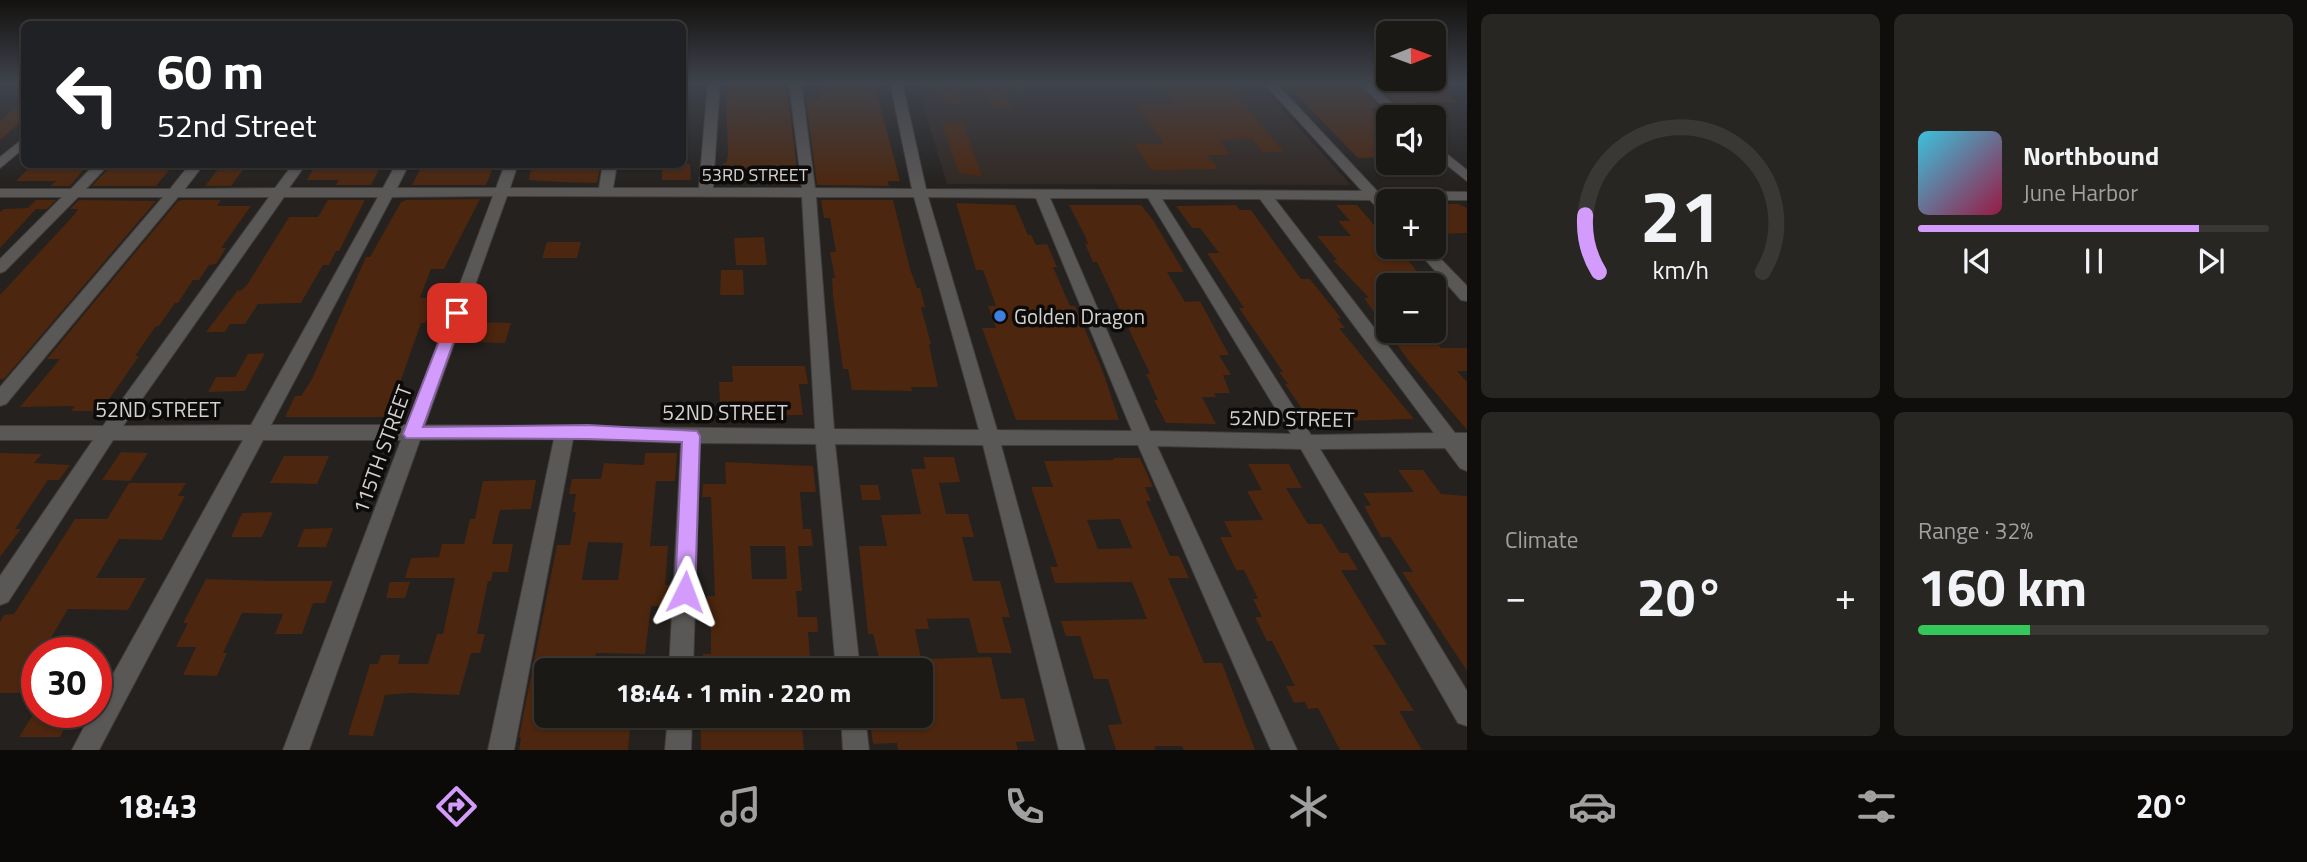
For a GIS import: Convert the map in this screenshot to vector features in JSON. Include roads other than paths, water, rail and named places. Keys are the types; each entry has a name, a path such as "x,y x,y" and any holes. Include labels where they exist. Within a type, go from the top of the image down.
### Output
{"street":[{"path":"706,192 711,117"},
{"path":"799,117 809,193 825,436 847,658"},
{"path":"903,117 920,195 990,437 1072,750"},
{"path":"1301,117 1374,196"},
{"path":"0,164 21,145"},
{"path":"1446,158 1467,177"},
{"path":"0,268 99,168"},
{"path":"0,399 195,168"},
{"path":"0,595 109,431 297,168"},
{"path":"85,750 400,168"},
{"name":"115TH STREET","path":"296,750 511,168"},
{"path":"604,194 609,168"},
{"name":"53RD STREET","path":"0,193 706,192 1467,196"},
{"path":"1042,195 1144,438 1284,750"},
{"path":"1153,196 1306,442 1467,714"},
{"path":"1265,196 1458,440 1467,463"},
{"path":"1432,259 1467,296"},
{"name":"52ND STREET","path":"0,433 259,431 1144,438 1306,442 1458,440"},
{"path":"501,750 565,433"},
{"path":"682,658 691,436"},
{"path":"678,750 679,728"},
{"path":"854,728 856,750"}],"place":[{"name":"Golden Dragon","path":"1000,316"}]}
